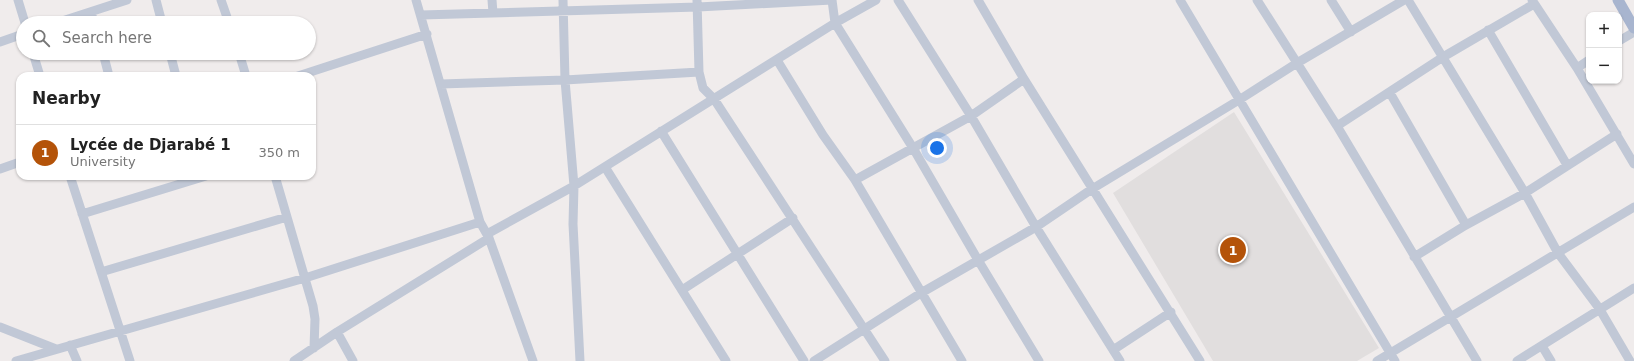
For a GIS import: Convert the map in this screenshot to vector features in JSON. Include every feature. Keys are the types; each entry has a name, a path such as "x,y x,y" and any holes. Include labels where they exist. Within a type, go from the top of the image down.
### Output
{"main road":[{"path":"1618,0 1634,28"}],"street":[{"path":"18,0 23,16"},
{"path":"78,16 127,0"},
{"path":"156,0 160,16"},
{"path":"221,0 227,16"},
{"path":"416,0 480,222 488,236 533,361"},
{"path":"492,0 493,14"},
{"path":"563,0 566,80 574,186 573,224 580,361"},
{"path":"421,16 564,12 697,4 832,0 835,23 913,148 1039,361"},
{"path":"294,361 488,236 574,186 835,23 876,0"},
{"path":"898,0 971,116 1036,227 1120,361"},
{"path":"978,0 1024,79 1171,312 1200,361"},
{"path":"1180,0 1395,361"},
{"path":"1257,0 1337,126 1477,361"},
{"path":"1331,0 1351,32"},
{"path":"814,361 921,294 1036,227 1092,189 1297,63 1404,0"},
{"path":"1408,0 1525,193 1558,253 1599,308 1631,359"},
{"path":"1337,126 1390,93 1443,57 1533,2 1577,68 1634,164"},
{"path":"697,4 700,72 703,88 714,99 885,361"},
{"path":"91,12 92,16"},
{"path":"1488,30 1567,165"},
{"path":"1622,39 1634,32"},
{"path":"310,72 427,34"},
{"path":"0,42 16,36"},
{"path":"35,60 39,72"},
{"path":"105,60 108,72"},
{"path":"172,60 175,72"},
{"path":"241,60 245,72"},
{"path":"777,60 823,135 855,180 962,361"},
{"path":"1577,68 1586,62"},
{"path":"441,84 566,80 700,72"},
{"path":"855,180 971,116 1024,79"},
{"path":"1390,93 1466,225"},
{"path":"661,131 804,361"},
{"path":"1414,257 1466,225 1525,193 1617,134"},
{"path":"0,169 16,163"},
{"path":"604,167 726,361"},
{"path":"71,180 130,361"},
{"path":"82,214 193,180"},
{"path":"276,180 313,306 315,319 314,348"},
{"path":"1377,361 1634,207"},
{"path":"101,272 287,217"},
{"path":"682,290 793,218"},
{"path":"16,361 119,330 305,278 480,222"},
{"path":"1517,361 1599,308 1634,288"},
{"path":"1113,350 1171,312"},
{"path":"0,327 56,349"},
{"path":"337,332 353,361"},
{"path":"70,345 77,361"},
{"path":"1542,346 1551,361"}],"shaded area":[{"path":"1234,112 1379,348 1357,361 1213,361 1113,193"}],"place":[{"name":"Lycée de Djarabé 1","path":"1233,250"}]}
